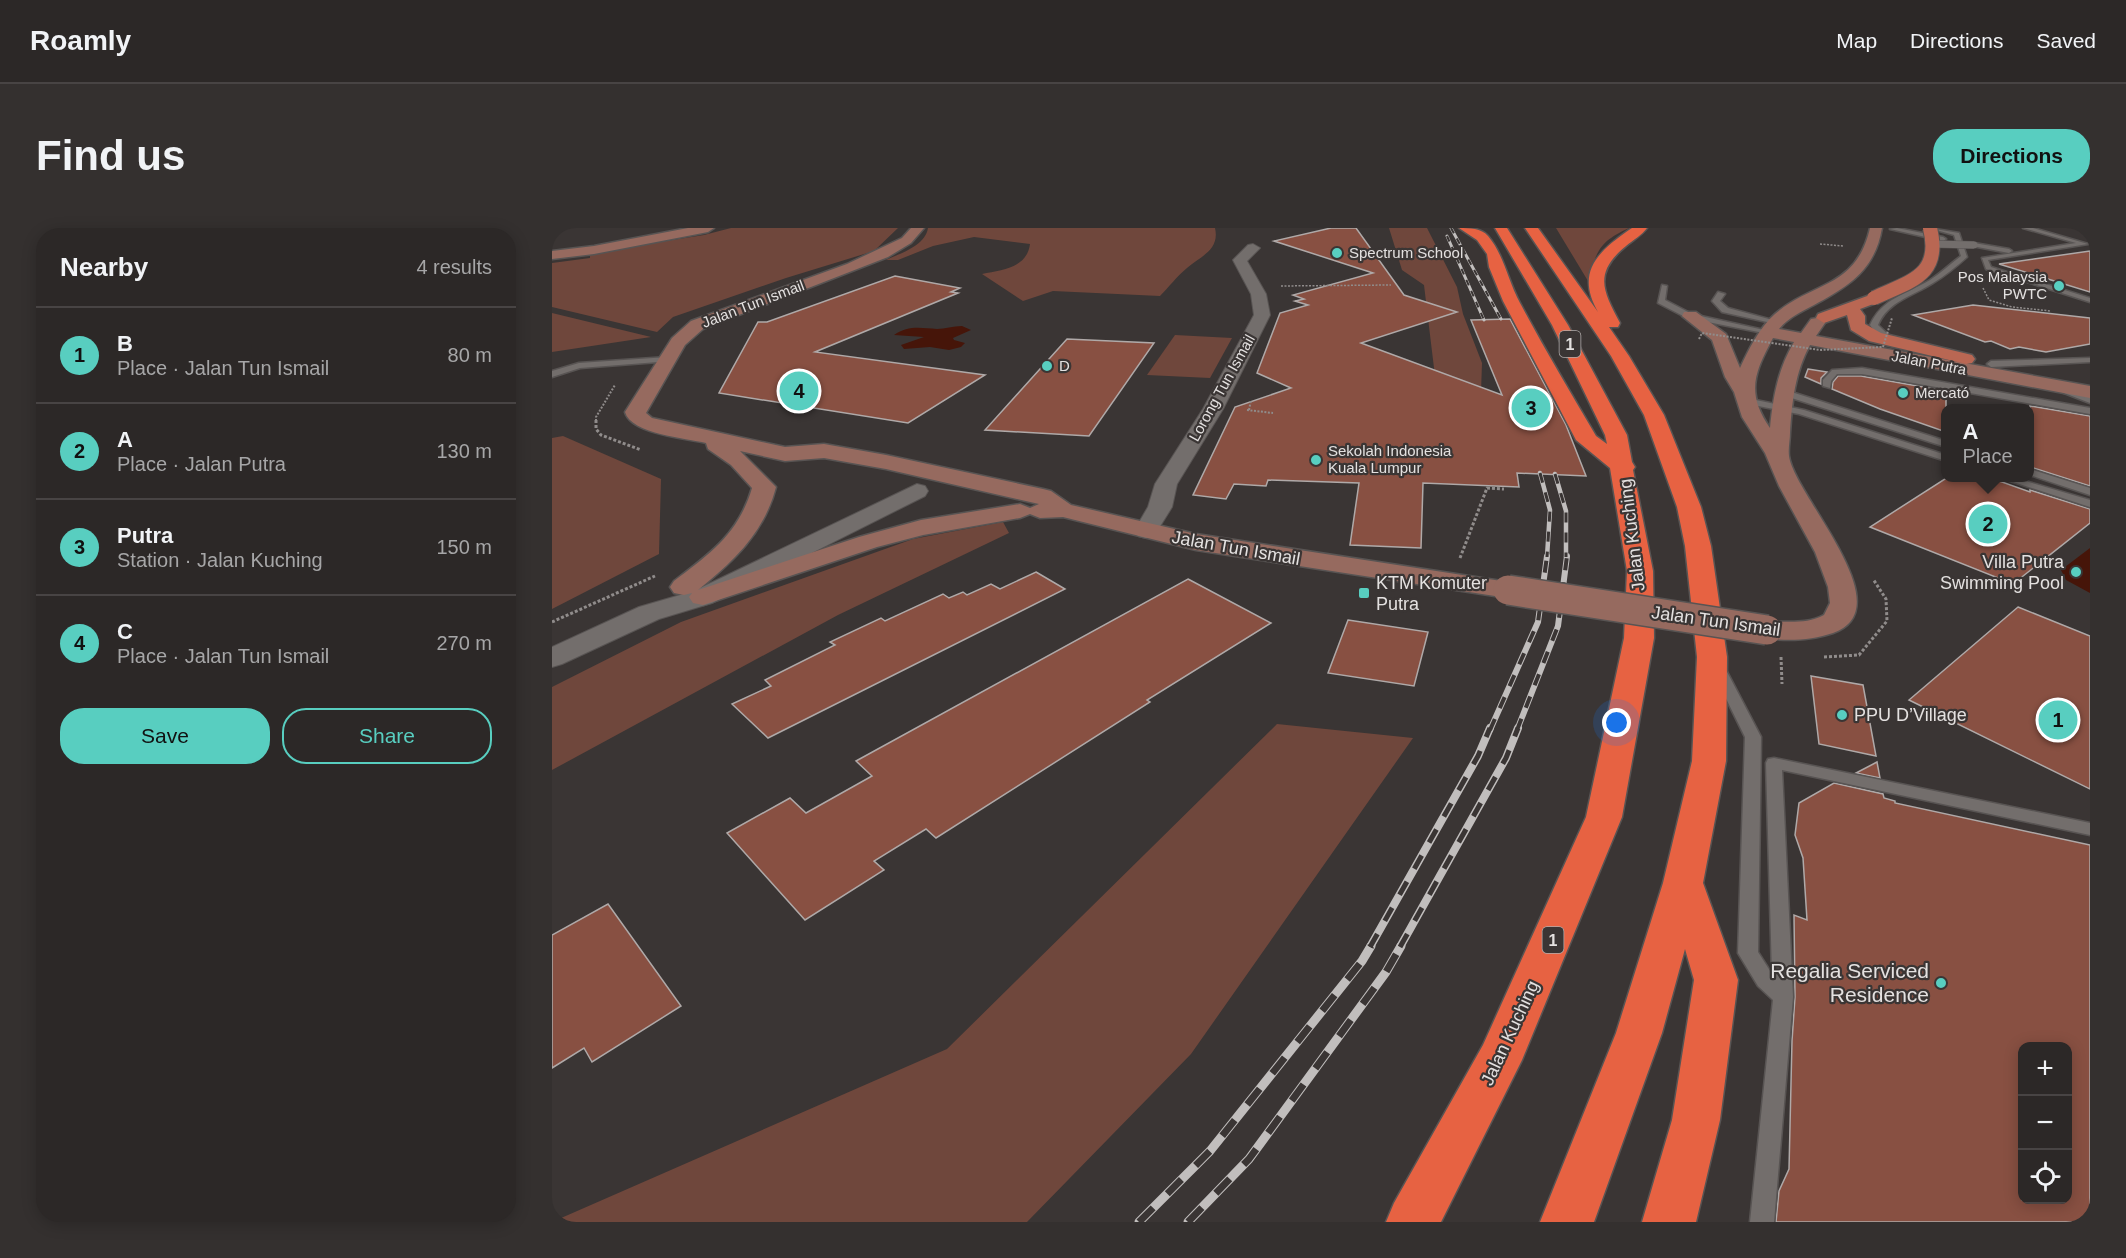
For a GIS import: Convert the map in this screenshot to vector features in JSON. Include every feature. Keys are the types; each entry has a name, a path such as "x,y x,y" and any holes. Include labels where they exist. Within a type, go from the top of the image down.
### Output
{"highway":[{"path":"1465,228 1488,243 1511,301 1587,440 1624,467"},
{"name":"Jalan Kuching","path":"1413,1222 1499,1060 1604,817 1639,638 1640,571 1617,435 1560,325 1501,228"},
{"name":"1","path":"1531,228 1620,356 1654,415 1689,507 1698,546 1712,657 1709,761 1683,883 1639,1033 1567,1222"},
{"path":"1548,228 1574,281 1571,287"},
{"path":"1620,356 1615,328 1595,286 1598,272 1607,255 1641,228"},
{"path":"1669,1222 1696,1120 1716,980 1683,883"}],"main road":[{"path":"1813,329 1851,309 1873,290 1924,271 1933,258 1931,228"},
{"path":"1851,309 1857,316 1857,326 1887,344 1959,363"}],"street":[{"path":"552,255 708,228"},
{"name":"Jalan Tun Ismail","path":"918,228 914,235 905,242 863,262 704,321 686,334 668,359 636,412 636,416 645,423 785,454 824,452 963,478 1043,496 1063,510"},
{"path":"1745,396 1750,369 1761,343 1772,327 1783,315 1847,281 1861,267 1869,253 1875,240 1876,228"},
{"path":"1891,248 1893,228"},
{"path":"552,251 626,231 648,240"},
{"name":"Lorong Tun Ismail","path":"1146,531 1160,507 1166,484 1213,409 1262,315 1263,307 1240,260 1253,248"},
{"name":"Jalan Tun Ismail","path":"1778,456 1784,390 1813,329 1873,290"},
{"name":"Jalan Tun Ismail","path":"884,485 917,485 1020,511 1063,510 1219,546 1508,590 1773,639 1799,630 1827,625 1841,614 1844,604 1843,593 1832,558 1792,490 1778,456 1750,413 1720,338 1690,316"},
{"name":"Jalan Putra","path":"1772,327 1813,329 2090,392"},
{"path":"1784,390 1800,363 1836,357 1959,363"},
{"name":"Jalan Putra","path":"1959,363 1991,364 2090,381"},
{"path":"693,592 746,531 760,508 764,487 752,472 730,453 705,438"},
{"name":"Jalan Tun Ismail","path":"785,454 800,466 856,478"},
{"path":"886,462 910,472 917,485"},
{"path":"552,658 917,485 963,478"},
{"path":"693,592 884,485"},
{"path":"693,592 921,528 1020,511"}],"lane":[{"path":"1893,228 1957,239"},
{"path":"1914,228 1957,239"},
{"path":"1887,344 1874,325 1881,311 1897,299 1934,280 1964,257 1957,234 1931,228"},
{"path":"2026,228 2085,244 1984,260 1988,268 2090,300"},
{"path":"1933,244 1974,245 2018,254"},
{"path":"1664,286 1661,300 1690,316 1772,327"},
{"path":"1721,294 1716,301 1725,310 1772,327"},
{"path":"552,374 579,366 668,359"},
{"path":"1991,364 2090,360"},
{"path":"1827,386 1827,380 1835,372 1862,371 2090,411"},
{"path":"2052,385 2090,400"},
{"path":"1745,396 1784,390 1941,442"},
{"path":"1784,390 1941,456"},
{"path":"2034,473 2090,492"},
{"path":"2022,482 2090,504"},
{"path":"1712,657 1753,738 1748,953 1765,980 1783,997"},
{"path":"1762,1222 1783,997 1774,764 2090,829"}],"path":[{"path":"1254,287 1391,285"},
{"path":"1699,339 1702,333 1820,350 1887,344"},
{"path":"631,362 596,417 596,429 609,439 646,451"},
{"path":"1450,582 1487,488 1504,489"},
{"path":"1823,657 1859,655 1887,621 1886,599 1870,574"},
{"path":"552,622 655,575"},
{"path":"1773,639 1782,684"}],"shaded area":[{"path":"731,228 898,228 874,251 786,278 673,317 657,332 552,307 552,263 590,258 590,253 704,235"},
{"path":"928,228 1215,228 1216,236 1208,252 1183,271 1160,296 1053,291 1023,301 982,274 1019,263 1028,252 1030,244 974,237 933,246 898,260 886,260 917,244 922,240"},
{"path":"1389,228 1427,228 1457,287 1463,314 1482,363 1480,422 1441,426 1424,285 1402,270"},
{"path":"1556,228 1629,228 1611,238 1601,248 1588,281"},
{"path":"552,313 651,337 552,352"},
{"path":"962,326 971,330 953,338 965,343 961,347 949,350 930,347 904,349 901,345 924,337 894,335 910,328 940,329"},
{"path":"1175,335 1232,338 1210,378 1147,375"},
{"path":"563,436 661,479 659,554 552,609 552,438"},
{"path":"1003,522 1009,533 838,615 552,770 552,687 681,622 913,539"},
{"name":"Villa Putra Swimming Pool","path":"2090,548 2090,593 2066,580 2061,570"},
{"path":"1277,724 1413,738 1191,1054 1027,1222 552,1222 947,1049"}],"building":[{"path":"1331,228 1356,228 1404,295 1457,312 1361,343 1502,395 1471,320 1510,319 1566,425 1586,476 1517,473 1519,487 1423,483 1421,548 1350,545 1359,483 1268,480 1266,486 1234,484 1226,499 1193,495 1235,407 1291,388 1257,373 1280,313 1308,305 1295,301 1304,299 1293,295 1373,273 1274,241"},
{"path":"2090,251 2090,292 1999,264"},
{"path":"895,276 960,288 951,292 958,293 815,352 985,375 908,423 719,393 758,322 767,322"},
{"path":"1973,305 2090,318 2090,344 2046,352 2019,347 2010,349 1913,315"},
{"path":"1067,339 1154,343 1089,436 985,430"},
{"path":"1808,369 1827,372 1821,378 1821,384 1805,377"},
{"path":"1838,376 1861,376 1946,391 1946,404 1941,404 1941,430 1832,389 1833,382"},
{"path":"2034,407 2090,416 2090,486 2034,468"},
{"path":"1941,481 2002,482 2090,509 2090,523 2013,584 1870,527"},
{"path":"1036,572 1065,589 768,738 732,704 771,686 765,680 835,645 830,642 881,618 885,621 943,594 949,598 963,592 967,595 991,584 1000,589"},
{"path":"1188,579 1271,623 1147,700 1150,702 936,838 926,829 874,861 884,870 805,920 727,833 790,798 806,813 872,776 856,761"},
{"path":"2018,607 2090,636 2090,789 1909,700"},
{"path":"1348,620 1428,632 1414,686 1328,673"},
{"name":"PPU D’Village","path":"1811,676 1863,685 1876,756 1819,744"},
{"path":"1877,762 1880,778 1856,773"},
{"name":"Regalia Serviced Residence","path":"1834,783 1883,794 1884,798 1895,801 1895,803 2090,845 2090,1222 1776,1222 1779,1191 1789,1169 1795,997 1794,915 1807,920 1803,858 1795,835 1799,803"},
{"path":"608,904 681,1006 592,1062 584,1048 552,1068 552,935"}],"railway":[{"path":"1451,228 1501,319"},
{"path":"1447,236 1484,320"},
{"path":"1540,473 1550,510 1547,557"},
{"path":"1555,474 1566,511 1566,557"},
{"path":"1490,730 1538,622 1547,556"},
{"path":"1517,730 1558,626 1567,556"},
{"path":"1370,947 1478,756 1490,728"},
{"path":"1400,947 1506,758 1518,728"},
{"path":"1139,1222 1210,1151 1362,961 1371,946"},
{"path":"1188,1222 1249,1159 1386,972 1401,946"}],"place":[{"name":"Spectrum School","path":"1337,253"},
{"name":"Pos Malaysia PWTC","path":"2059,286"},
{"name":"D","path":"1047,366"},
{"name":"C","path":"799,391"},
{"name":"Mercató","path":"1903,393"},
{"name":"Putra","path":"1531,408"},
{"name":"Sekolah Indonesia Kuala Lumpur","path":"1316,460"},
{"name":"A","path":"1988,524"},
{"name":"Villa Putra Swimming Pool","path":"2076,572"},
{"name":"KTM Komuter Putra","path":"1364,593"},
{"name":"PPU D’Village","path":"1842,715"},
{"name":"B","path":"2058,720"},
{"name":"Regalia Serviced Residence","path":"1941,983"}]}
